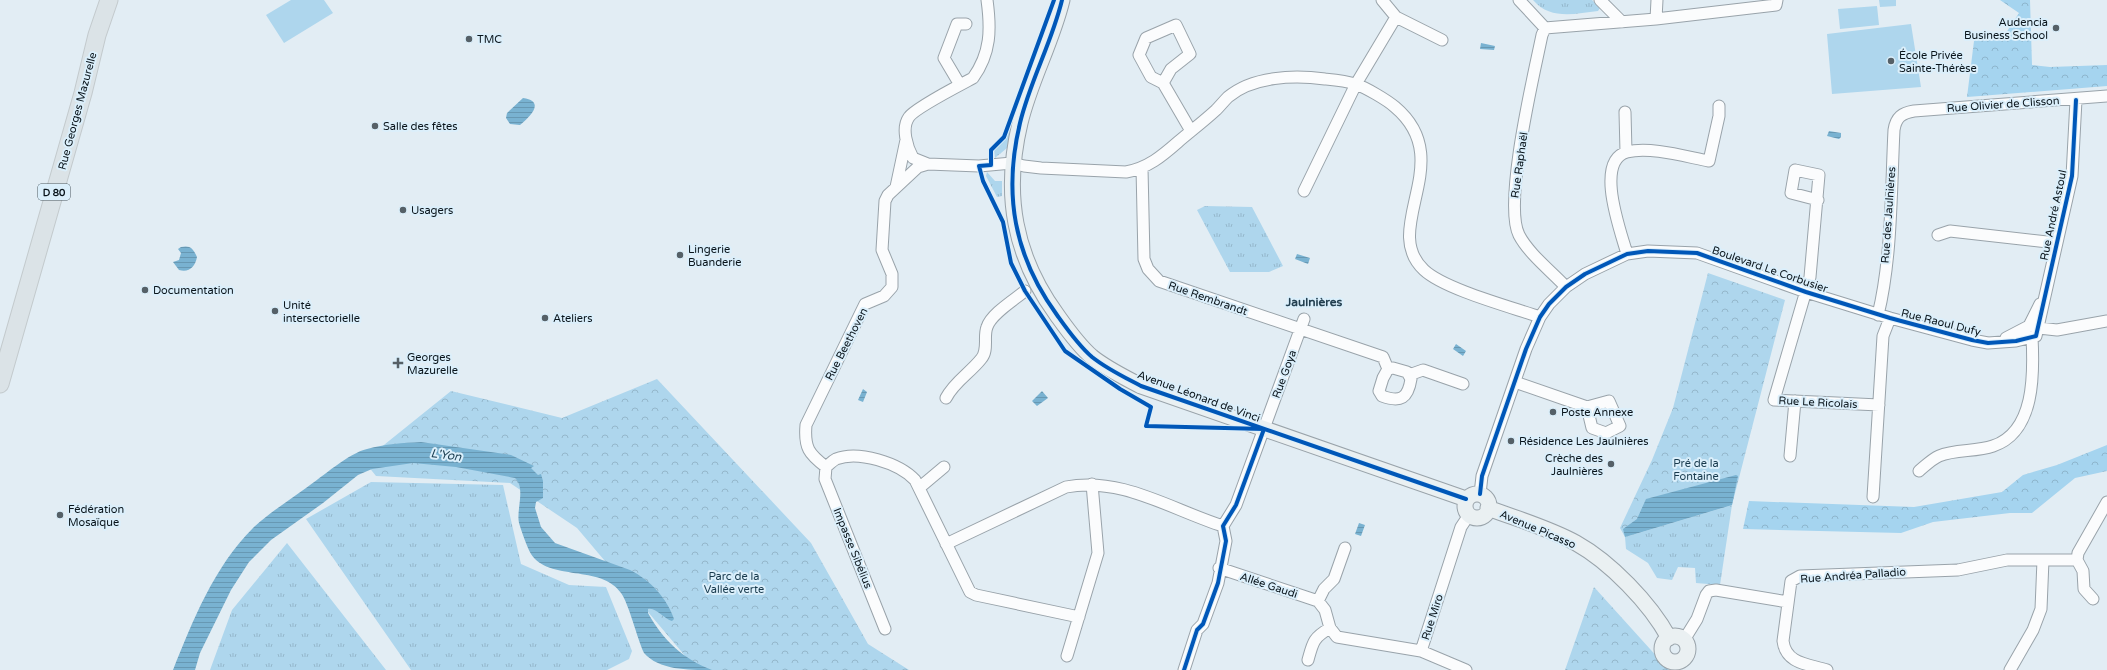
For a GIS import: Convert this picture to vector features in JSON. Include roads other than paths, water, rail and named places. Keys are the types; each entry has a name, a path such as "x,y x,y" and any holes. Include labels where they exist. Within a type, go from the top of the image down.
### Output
{"main road":[{"name":"Rue Georges Mazurelle","path":"0,384 109,0"}],"street":[{"path":"896,187 906,140 906,124 908,117 919,109 973,78 977,72 988,47 990,27 987,0"},
{"name":"Avenue Léonard de Vinci","path":"1062,0 1028,95 1020,123 1012,162 1012,200 1017,232 1025,259 1036,283 1068,331 1091,356 1113,371 1141,386 1264,429 1473,497"},
{"path":"1382,0 1396,17 1442,40"},
{"path":"1519,0 1545,28 1656,19 1776,2"},
{"path":"1600,0 1622,22"},
{"path":"1656,19 1657,0"},
{"path":"1304,191 1356,84 1396,17"},
{"path":"960,85 944,58 957,24 966,24"},
{"path":"1163,83 1171,69 1190,54 1176,25 1146,38 1139,54 1151,78 1163,83 1191,131"},
{"name":"Rue Raphaël","path":"1545,28 1542,35 1523,131 1514,192 1515,223 1520,235 1530,249 1566,287"},
{"path":"906,140 913,158 928,164 979,166 1012,162 1024,166 1041,168 1126,172 1142,168 1163,155 1228,97 1257,83 1291,77 1304,77 1356,84 1394,106 1408,120 1418,139 1422,165 1409,229 1409,240 1414,256 1423,270 1447,284 1540,317"},
{"name":"Rue Olivier de Clisson","path":"1899,116 1906,112 1914,111 2076,100 2107,96"},
{"name":"Rue André Astoul","path":"1919,471 1939,456 1992,446 2004,441 2020,426 2026,414 2033,361 2034,332 2047,285 2072,176 2076,100"},
{"path":"1626,254 1613,201 1610,180 1617,160 1626,152 1652,151 1710,161 1719,116 1719,106"},
{"path":"1625,112 1626,152"},
{"name":"Rue des Jaulnières","path":"1878,315 1882,297 1889,223 1894,130 1899,116"},
{"name":"Rue Beethoven","path":"826,467 810,454 806,442 806,425 865,304 884,296 892,287 892,274 884,257 882,244 885,201 896,187 918,167 928,164"},
{"name":"Rue Rembrandt","path":"1142,168 1144,259 1152,275 1168,286 1184,289 1302,325 1383,357 1388,369"},
{"path":"1806,292 1810,277 1818,200"},
{"path":"1938,235 1950,231 2056,243"},
{"name":"Boulevard Le Corbusier","path":"1473,497 1482,476 1526,349 1540,317 1549,304 1566,287 1585,274 1626,254 1648,251 1697,253 1806,292 1890,318"},
{"path":"946,398 950,390 982,358 985,350 986,327 991,319 1024,291"},
{"name":"Rue Le Ricolais","path":"1806,292 1774,400 1879,405"},
{"path":"1873,497 1883,336 1890,318"},
{"name":"Rue Raoul Dufy","path":"1890,318 1988,343 2016,341 2034,332 2057,330 2107,320"},
{"name":"Rue Goya","path":"1223,526 1236,505 1302,325"},
{"path":"1388,369 1400,370 1409,375 1411,379 1410,386 1404,397 1398,400 1382,396 1379,391 1383,378 1388,369"},
{"path":"1409,375 1423,370 1463,384"},
{"path":"1515,382 1586,407"},
{"path":"1790,456 1795,401"},
{"path":"826,467 835,459 849,457 886,461 906,472 915,480 970,592 976,595 1029,605 1079,617"},
{"name":"Impasse Sibélius","path":"826,467 825,479 885,629"},
{"path":"919,488 944,467"},
{"path":"1067,656 1098,553 1092,484"},
{"path":"946,544 1066,487 1092,484 1118,488 1223,526 1226,541 1219,568 1218,583 1203,624 1197,630 1184,670"},
{"path":"1473,497 1486,497 1488,508 1483,516 1478,518 1468,515 1465,505 1473,497"},
{"path":"2093,599 2084,589 2083,570 2077,560 2078,553 2107,502"},
{"name":"Avenue Picasso","path":"1488,508 1548,531 1576,544 1592,555 1629,584 1668,638"},
{"name":"Rue Miro","path":"1330,628 1337,637 1421,651 1461,527 1468,515"},
{"path":"1308,660 1313,641 1318,635 1330,628 1325,610 1318,601 1324,589 1334,579 1345,548"},
{"name":"Rue Andréa Palladio","path":"1827,670 1793,660 1787,655 1782,641 1791,581 1800,576 1958,570 2008,560 2043,560"},
{"path":"2010,670 2041,610 2043,560 2077,560"},
{"name":"Allée Gaudi","path":"1219,568 1318,601"},
{"path":"1684,640 1697,620 1706,595 1709,591 1788,602"},
{"path":"1679,636 1684,640 1688,650 1686,665 1671,661 1665,657 1663,646 1668,638 1679,636"},
{"path":"1421,651 1466,670"}],"water":[{"path":"1481,43 1495,46 1494,50 1480,49"},
{"path":"523,98 534,102 534,110 520,125 510,124 506,118 507,113"},
{"path":"1829,131 1841,133 1841,137 1839,139 1827,136"},
{"path":"187,246 191,248 197,257 195,264 186,271 179,270 173,262 179,260 181,253 178,249"},
{"path":"1297,254 1310,258 1308,264 1295,259"},
{"path":"1456,344 1466,351 1463,356 1453,349"},
{"path":"863,389 867,392 863,402 858,400"},
{"path":"1042,391 1048,398 1037,406 1032,401"},
{"name":"L'Yon","path":"421,442 511,455 534,466 531,468 538,475 541,474 543,481 543,498 536,502 535,508 541,527 555,543 630,570 651,584 667,604 674,619 672,621 657,611 648,609 648,613 660,632 683,654 702,666 712,670 674,668 657,663 650,659 644,653 624,598 612,584 588,575 562,571 539,563 529,551 519,523 520,487 515,478 456,467 413,463 372,469 358,475 323,503 271,540 249,562 231,590 200,653 195,670 173,670 188,632 216,577 239,543 253,528 279,507 352,455 360,451 380,446"},
{"path":"1736,475 1738,476 1732,505 1625,537 1623,529 1637,519 1646,499"},
{"path":"1359,523 1365,525 1361,536 1355,534"}],"place":[{"name":"Audencia Business School","path":"2056,28"},
{"name":"TMC","path":"469,39"},
{"name":"École Privée Sainte-Thérèse","path":"1891,61"},
{"name":"Salle des fêtes","path":"375,126"},
{"name":"Usagers","path":"403,210"},
{"name":"Lingerie Buanderie","path":"680,255"},
{"name":"Documentation","path":"145,290"},
{"name":"Unité intersectorielle","path":"275,311"},
{"name":"Ateliers","path":"545,318"},
{"name":"Georges Mazurelle","path":"398,363"},
{"name":"Poste Annexe","path":"1553,412"},
{"name":"Résidence Les Jaulnières","path":"1511,441"},
{"name":"Crèche des Jaulnières","path":"1611,464"},
{"name":"Fédération Mosaïque","path":"60,515"}],"district":[{"name":"Jaulnières","path":"1314,302"}],"park label":[{"name":"Pré de la Fontaine","path":"1696,469"},
{"name":"Parc de la Vallée verte","path":"734,582"}]}
